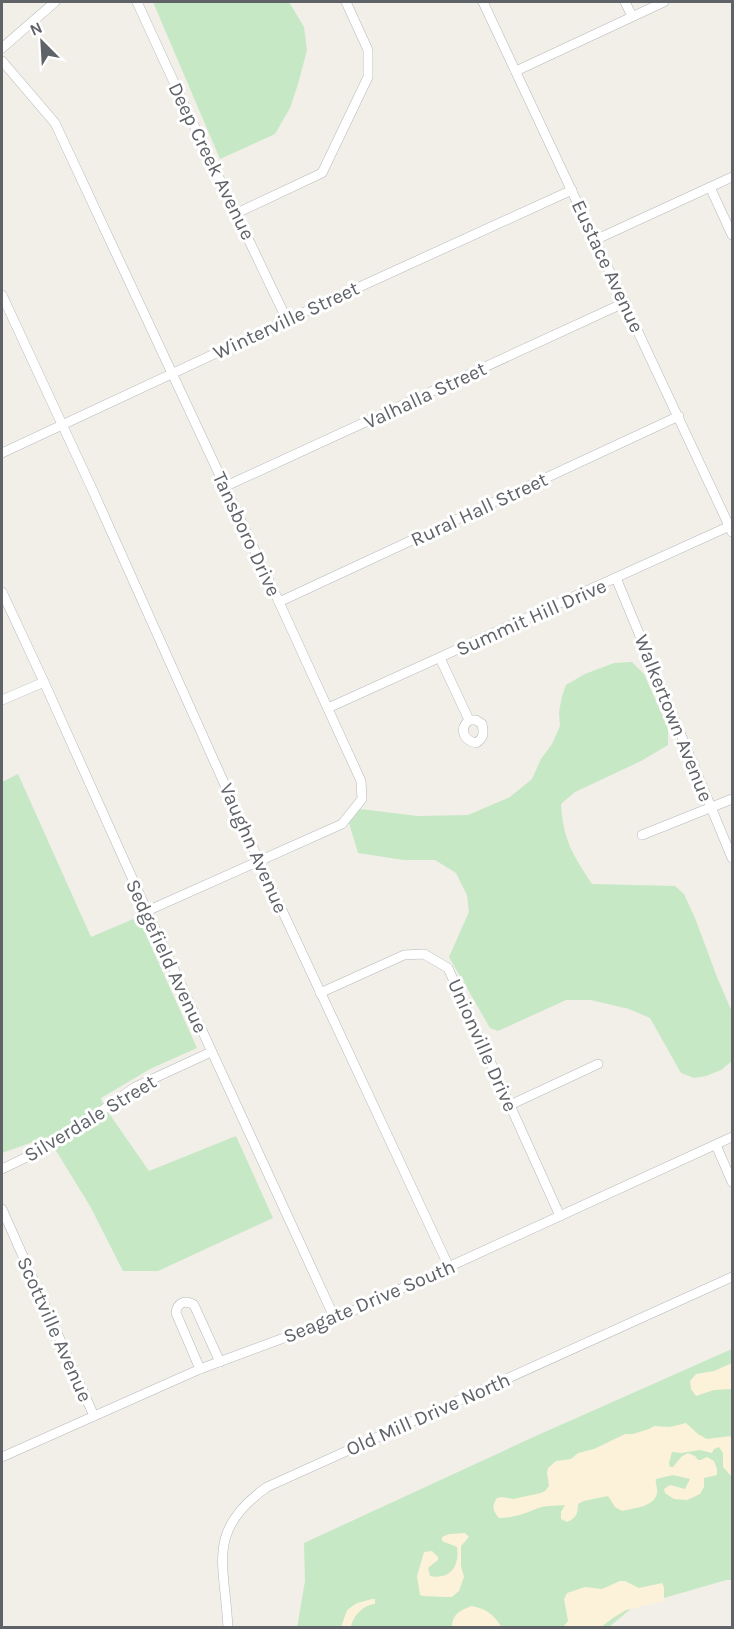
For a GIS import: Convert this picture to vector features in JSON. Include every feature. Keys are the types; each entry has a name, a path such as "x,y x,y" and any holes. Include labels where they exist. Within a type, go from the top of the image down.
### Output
{"street":[{"path":"2,48 55,2"},
{"name":"Deep Creek Avenue","path":"137,2 287,320"},
{"path":"237,213 322,173 368,77 368,50 346,2"},
{"name":"Eustace Avenue","path":"483,2 732,528"},
{"path":"625,2 632,16"},
{"path":"516,71 664,2"},
{"name":"Tansboro Drive","path":"2,61 55,123 361,781 362,799 342,824 147,911"},
{"path":"595,240 732,177"},
{"path":"710,187 732,235"},
{"name":"Winterville Street","path":"2,453 572,190"},
{"name":"Vaughn Avenue","path":"2,295 93,491 259,861 449,1267"},
{"name":"Valhalla Street","path":"224,487 626,302"},
{"name":"Rural Hall Street","path":"279,602 679,416"},
{"name":"Summit Hill Drive","path":"328,708 732,528"},
{"name":"Walkertown Avenue","path":"616,578 732,858"},
{"name":"Sedgefield Avenue","path":"2,592 335,1319"},
{"path":"440,658 469,720"},
{"path":"2,700 44,682"},
{"path":"642,835 732,799"},
{"name":"Unionville Drive","path":"320,993 405,955 424,954 448,968 560,1216"},
{"name":"Silverdale Street","path":"2,1169 58,1142 135,1087 212,1052"},
{"path":"510,1105 598,1064"},
{"name":"Seagate Drive South","path":"2,1457 200,1369 335,1319 732,1137"},
{"path":"716,1145 732,1182"},
{"name":"Scottville Avenue","path":"2,1209 94,1416"},
{"name":"Old Mill Drive North","path":"228,1628 222,1566 224,1541 238,1514 251,1498 267,1486 732,1277"},
{"path":"200,1369 177,1318 176,1308 181,1303 190,1302 194,1305 220,1362"}],"green space":[{"path":"153,2 289,2 304,27 307,50 290,108 275,134 220,159"},
{"path":"632,662 644,674 668,728 668,745 641,761 575,792 561,804 562,817 570,847 592,884 675,886 684,894 732,1012 732,1061 721,1070 694,1078 681,1073 650,1018 629,1009 591,1000 566,1000 498,1031 490,1028 449,957 469,912 467,895 456,873 435,860 404,860 358,853 349,823 360,809 418,816 468,815 510,797 532,779 541,759 552,744 560,726 559,712 566,685 585,674 614,663"},
{"path":"18,774 91,937 138,917 197,1048 150,1069 101,1098 103,1104 50,1140 47,1137 2,1153 2,782"},
{"path":"108,1112 149,1171 236,1136 273,1218 158,1271 123,1271 90,1206 55,1149"},
{"path":"732,1349 732,1580 633,1607 609,1627 297,1628 305,1581 304,1543"}],"sand":[{"path":"732,1363 732,1389 714,1390 696,1396 691,1389 690,1381 696,1374 714,1371"},
{"path":"686,1423 707,1439 730,1436 732,1439 732,1477 723,1467 723,1453 719,1447 712,1453 700,1450 672,1452 670,1467 673,1467 681,1457 688,1453 698,1460 707,1457 714,1461 717,1475 704,1478 704,1487 700,1494 687,1500 674,1499 665,1493 664,1489 670,1485 685,1489 690,1479 673,1475 656,1479 655,1498 643,1506 622,1511 615,1507 608,1496 584,1501 578,1504 578,1510 573,1519 567,1522 561,1519 561,1512 565,1505 543,1507 504,1518 499,1518 494,1511 493,1506 497,1498 513,1499 545,1491 549,1486 548,1468 556,1461 571,1459 578,1453 594,1449 625,1434 633,1434 654,1426 670,1427"},
{"path":"465,1533 469,1537 461,1546 461,1566 464,1577 459,1591 452,1597 420,1595 417,1576 424,1552 432,1551 438,1557 438,1560 428,1568 430,1576 448,1574 457,1560 457,1547 442,1541 442,1537"},
{"path":"620,1581 639,1588 662,1583 664,1601 626,1610 601,1627 563,1627 568,1621 564,1599 567,1593 585,1587 602,1589"},
{"path":"375,1599 375,1604 366,1606 359,1612 351,1627 341,1627 347,1610 357,1603"},
{"path":"471,1606 489,1613 501,1627 452,1627 455,1616"}]}
